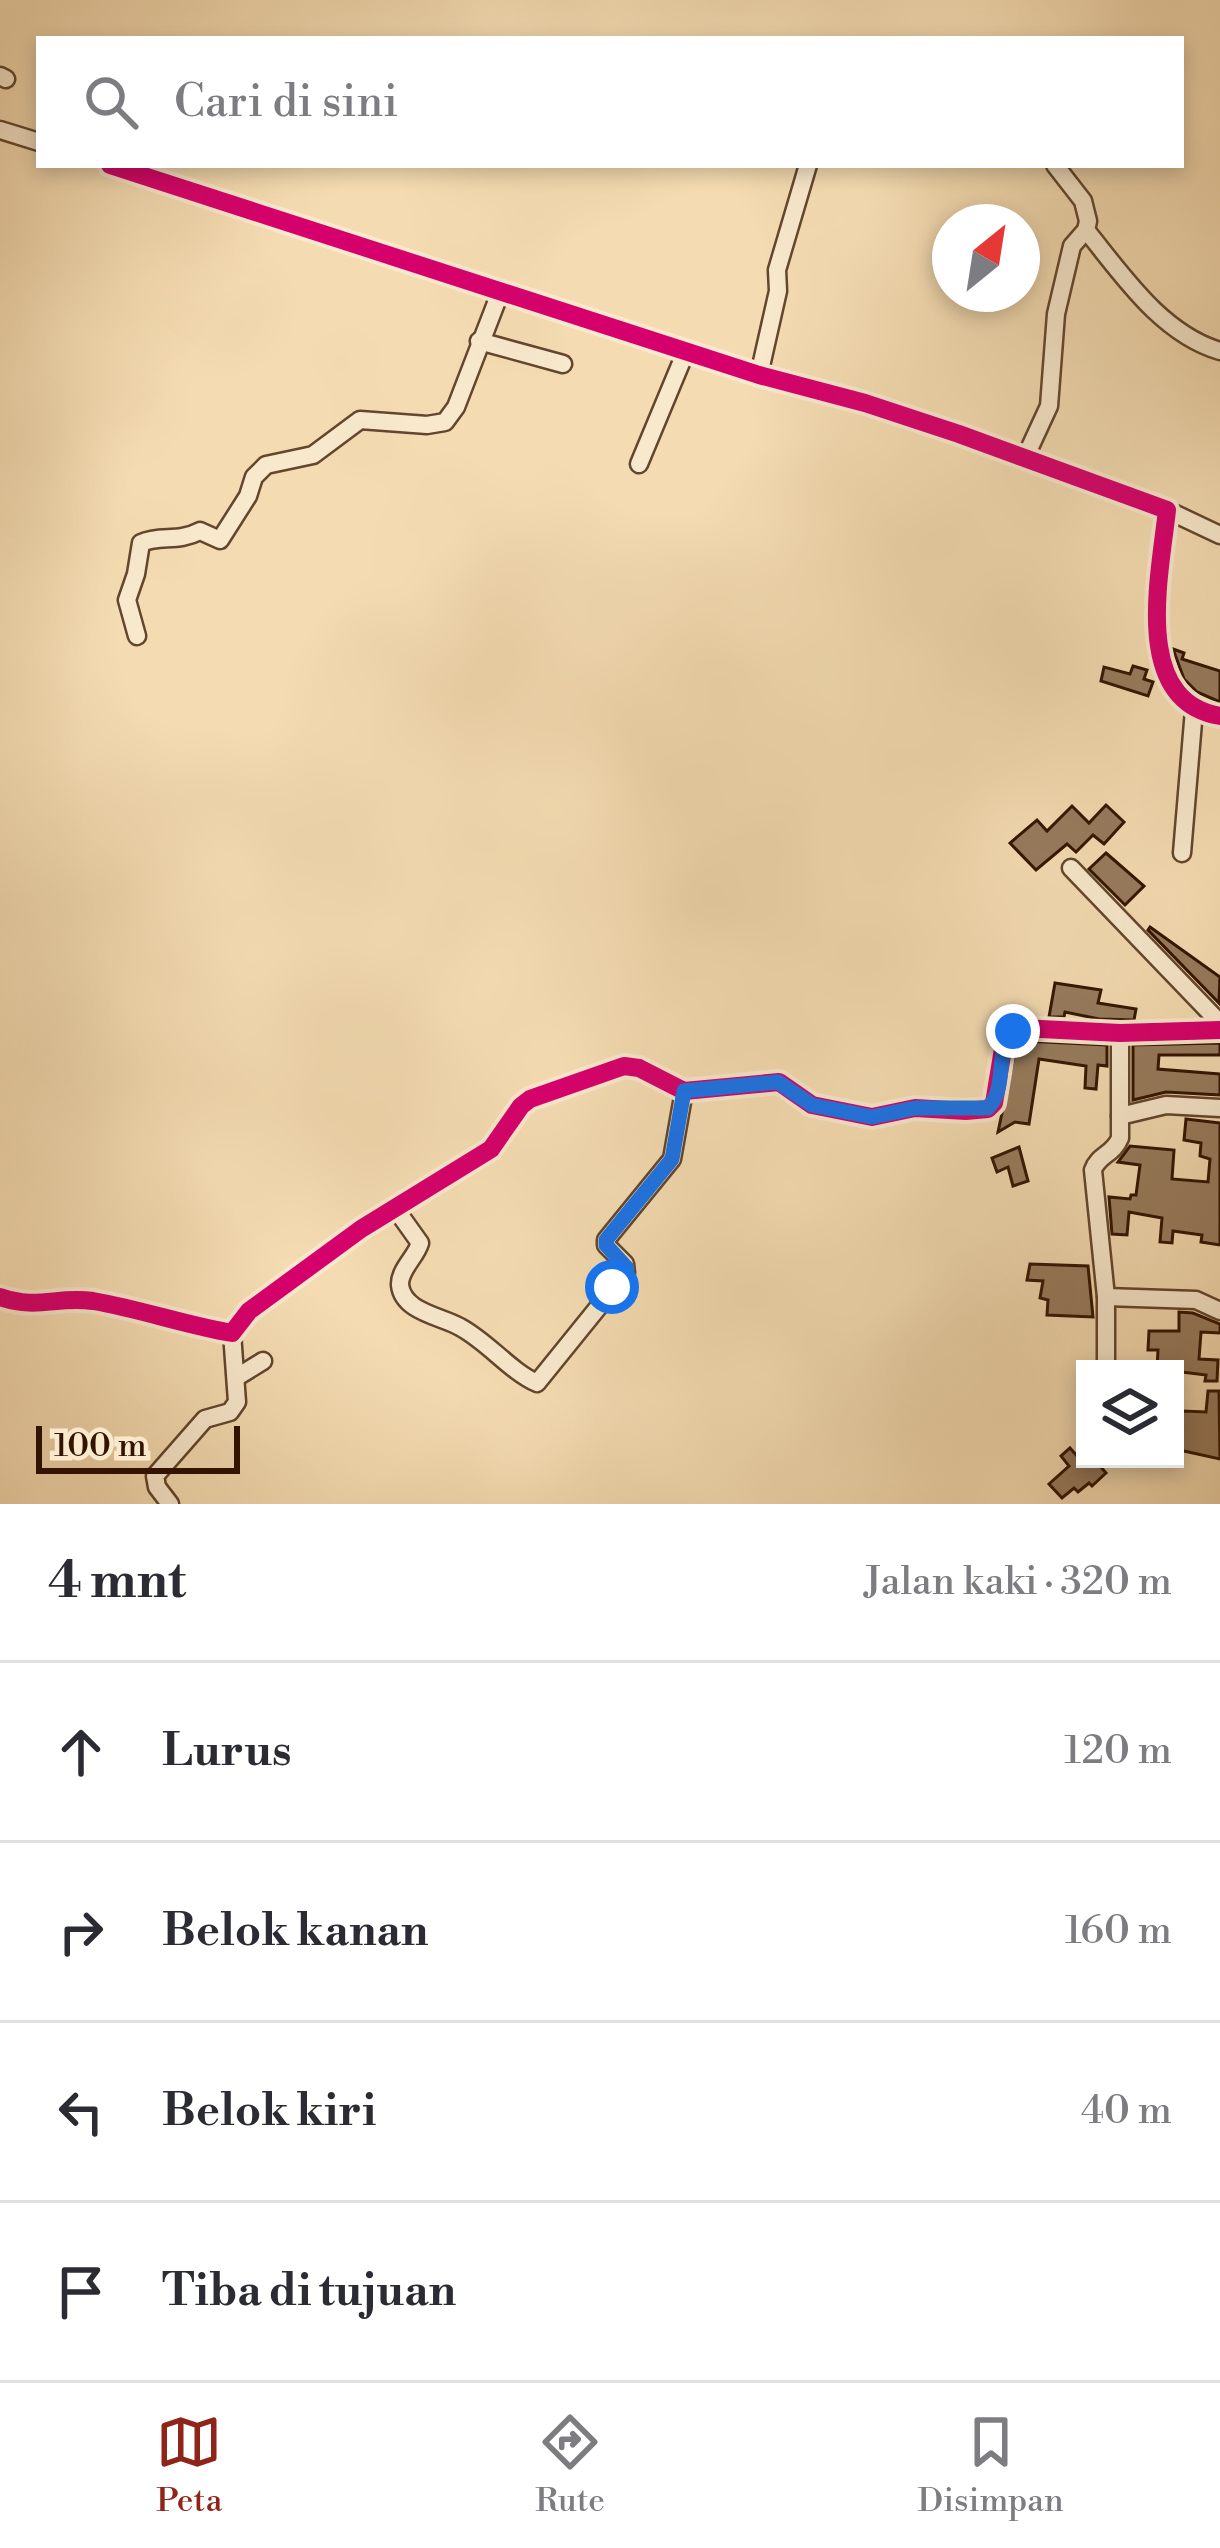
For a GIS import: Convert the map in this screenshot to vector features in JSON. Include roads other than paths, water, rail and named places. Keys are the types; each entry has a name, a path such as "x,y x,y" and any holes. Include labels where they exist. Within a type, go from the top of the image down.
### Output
{"street":[{"path":"0,130 36,141"},
{"path":"119,168 759,375 865,403 1167,510 1220,535"},
{"path":"759,375 778,291 777,270 807,168"},
{"path":"1025,458 1049,406 1055,314 1072,246 1086,230 1088,213 1057,168"},
{"path":"1086,230 1184,337 1220,351"},
{"path":"137,636 127,600 141,543 184,539 200,531 220,540 248,496 254,477 266,465 313,455 360,420 445,422 456,406 500,293"},
{"path":"479,341 563,364"},
{"path":"640,464 686,351"},
{"path":"1167,510 1163,674 1173,693 1194,710 1220,716"},
{"path":"1182,853 1194,710"},
{"path":"1071,868 1220,1027"},
{"path":"170,1504 155,1476 205,1419 234,1408 238,1397 232,1333 249,1311 394,1208 491,1149 521,1106 541,1094 631,1066 684,1091 778,1082 812,1105 872,1117 915,1108 988,1108 997,1096 1004,1043 1013,1031 1120,1033 1220,1027"},
{"path":"1106,1360 1106,1297 1093,1170 1117,1146 1120,1033"},
{"path":"394,1208 420,1243 401,1275 406,1299 477,1336 537,1383 626,1273 625,1264 606,1240 672,1159 684,1091"},
{"path":"1120,1116 1166,1105 1220,1108"},
{"path":"0,1297 28,1306 93,1301 232,1333"},
{"path":"1106,1297 1196,1300 1220,1311"},
{"path":"237,1377 263,1361"}]}
